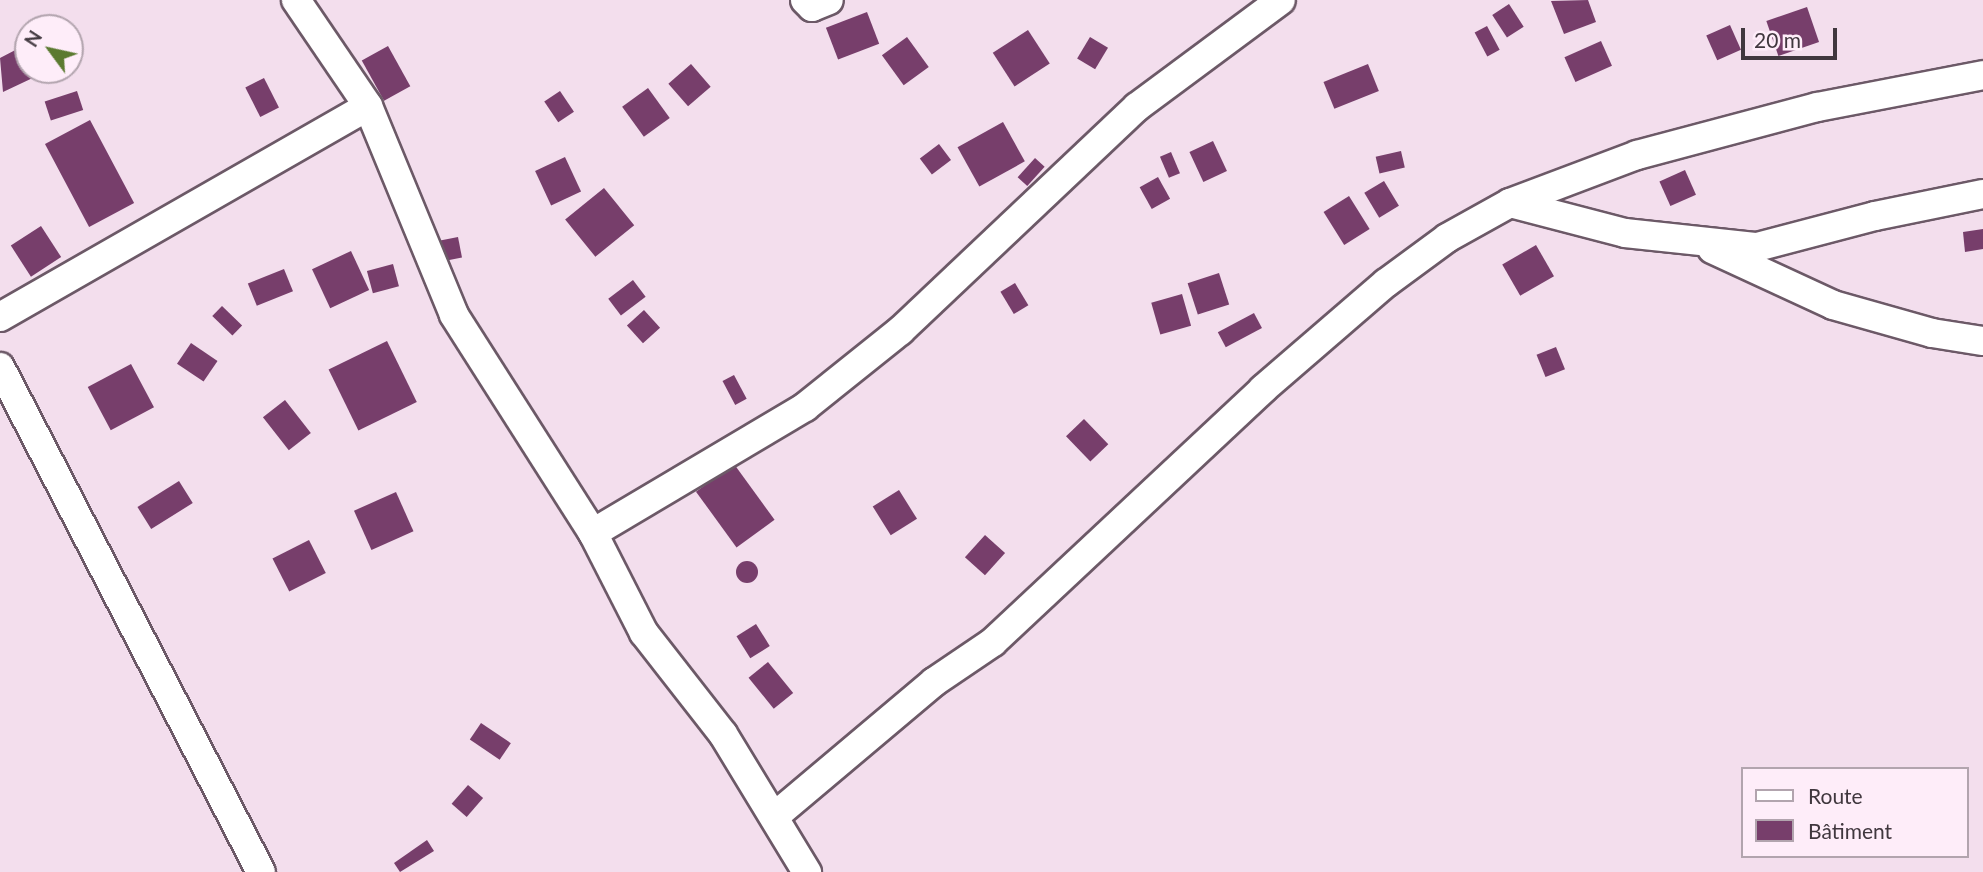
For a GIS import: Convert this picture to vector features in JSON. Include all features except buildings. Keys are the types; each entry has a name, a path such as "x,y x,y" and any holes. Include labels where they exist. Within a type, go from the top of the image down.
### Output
{"street":[{"path":"296,0 368,106 454,315 593,533 644,633 723,734 807,872"},
{"path":"805,0 812,7 829,0"},
{"path":"593,533 805,407 900,331 1137,107 1281,0"},
{"path":"775,816 934,682 993,642 1263,389 1386,283 1447,238 1510,203 1637,155 1817,107 1983,75"},
{"path":"0,317 368,106"},
{"path":"1510,203 1625,233 1757,247 1875,216 1983,194"},
{"path":"1694,241 1833,304 1932,333 1983,341"},
{"path":"0,367 261,872"}]}
